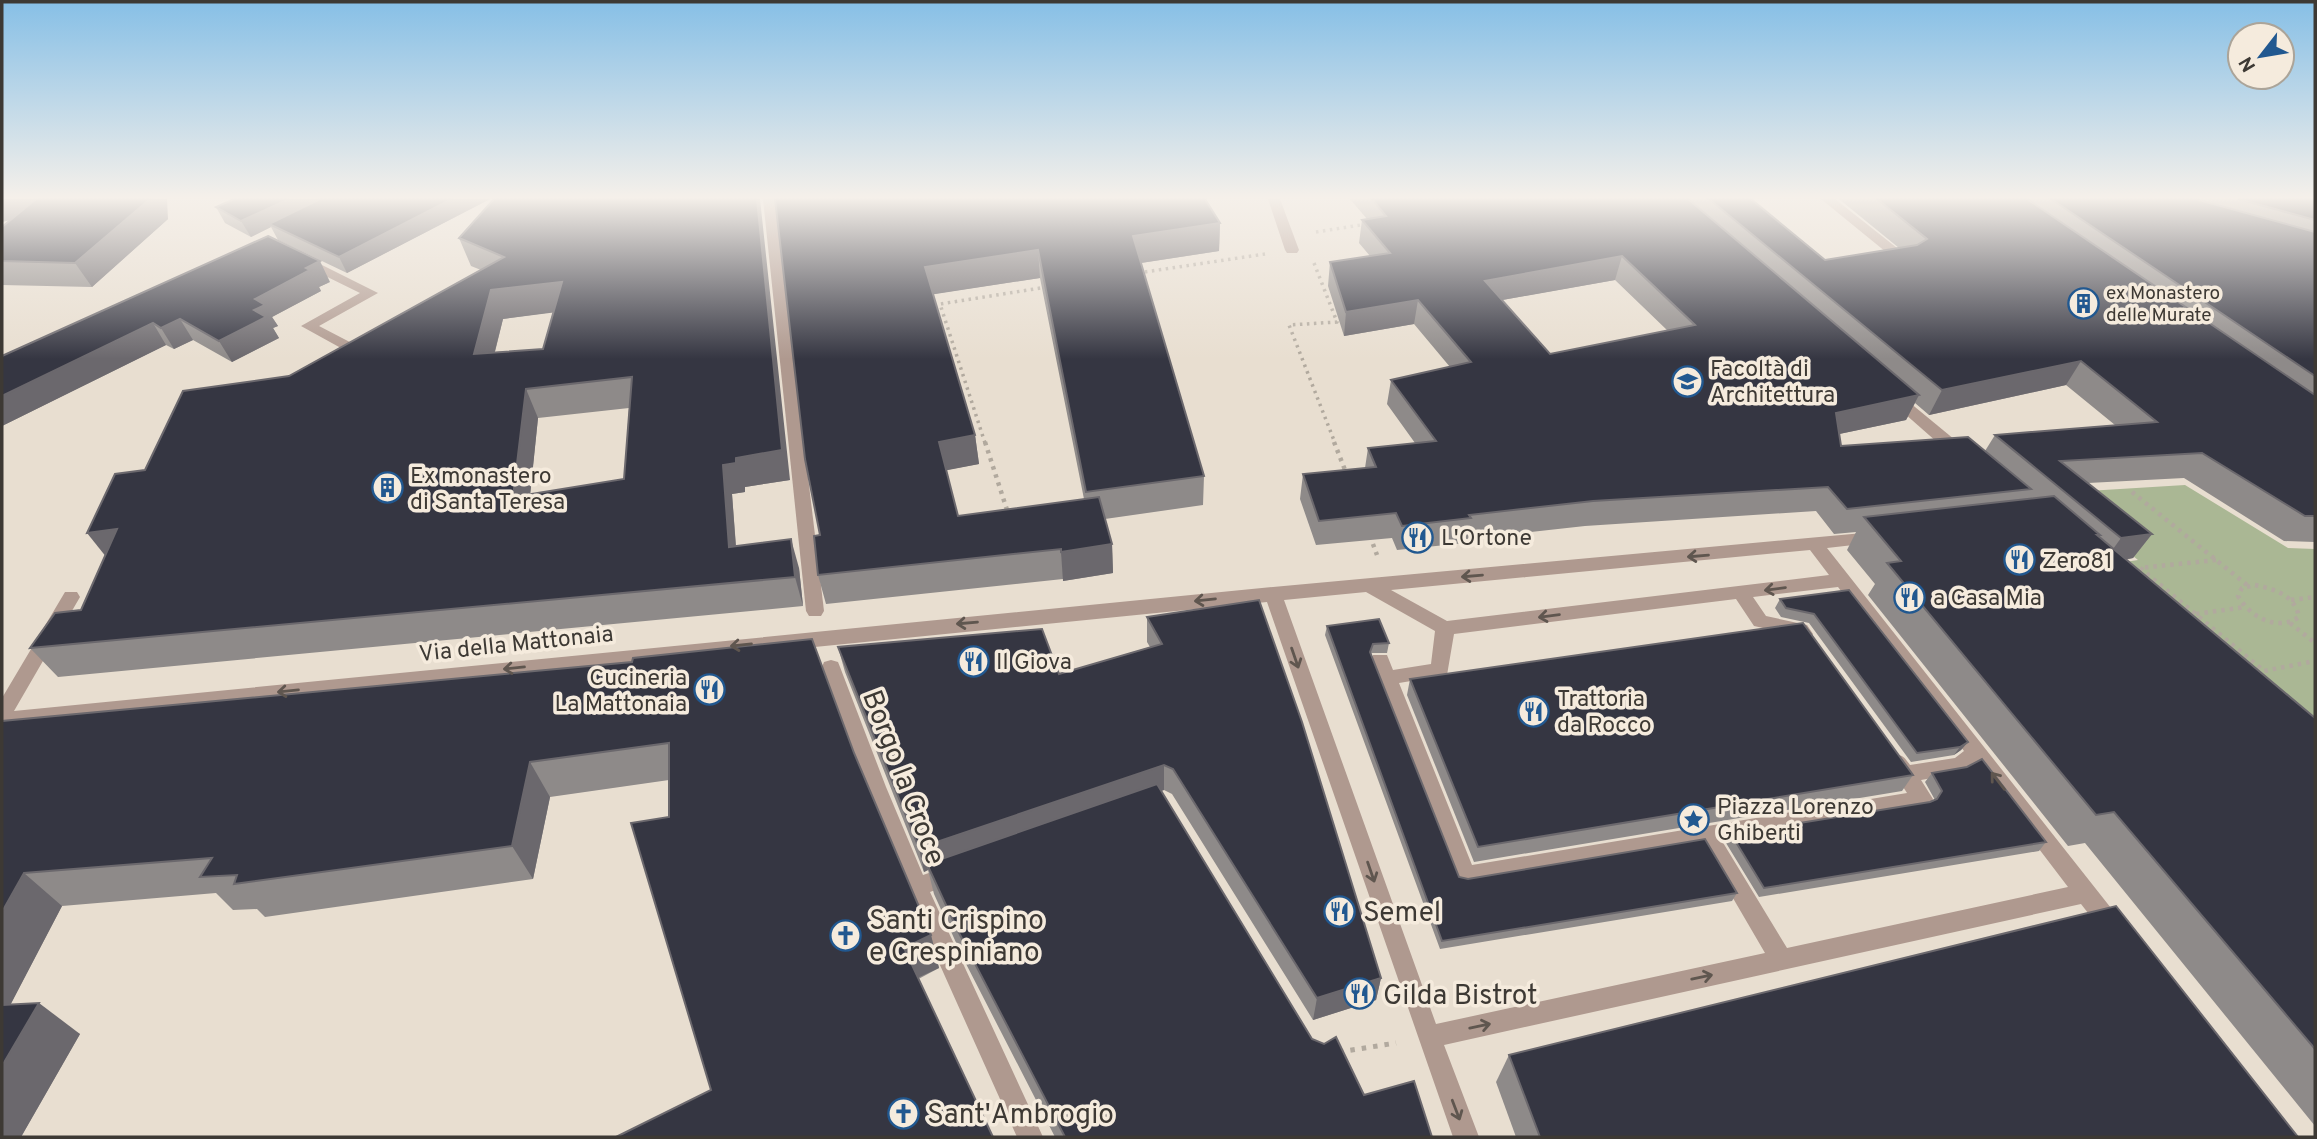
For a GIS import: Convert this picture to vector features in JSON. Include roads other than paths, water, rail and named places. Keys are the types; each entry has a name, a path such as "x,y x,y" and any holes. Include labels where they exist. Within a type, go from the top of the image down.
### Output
{"street":[{"path":"775,252 815,611"},
{"path":"1881,267 1906,262 1894,252"},
{"path":"294,255 371,293 308,326 364,355"},
{"path":"1880,384 1975,466"},
{"path":"1466,1137 1273,593 1895,536"},
{"path":"1815,545 2128,947"},
{"path":"1368,585 1445,628 1843,580"},
{"name":"Via della Mattonaia","path":"2,720 1273,593"},
{"path":"1741,593 1760,621 1801,630 1817,653"},
{"path":"2,715 71,597"},
{"path":"1445,628 1440,670 1383,669 1465,876 1923,799 1887,749"},
{"name":"Borgo la Croce","path":"831,667 857,743 916,887 1030,1137"},
{"path":"1906,774 1960,765 1977,753"},
{"path":"1707,835 1781,960"},
{"path":"916,887 978,865"},
{"path":"1429,1037 2085,893"}],"place":[{"name":"ex Monastero delle Murate","path":"2083,303"},
{"name":"Facoltà di Architettura","path":"1687,381"},
{"name":"Ex monastero di Santa Teresa","path":"387,488"},
{"name":"L'Ortone","path":"1418,537"},
{"name":"Zero81","path":"2019,560"},
{"name":"a Casa Mia","path":"1910,597"},
{"name":"Il Giova","path":"973,661"},
{"name":"Cucineria La Mattonaia","path":"710,690"},
{"name":"Trattoria da Rocco","path":"1534,711"},
{"name":"Piazza Lorenzo Ghiberti","path":"1694,819"},
{"name":"Semel","path":"1340,911"},
{"name":"Santi Crispino e Crespiniano","path":"846,935"},
{"name":"Gilda Bistrot","path":"1360,994"},
{"name":"Sant'Ambrogio","path":"904,1113"}]}
